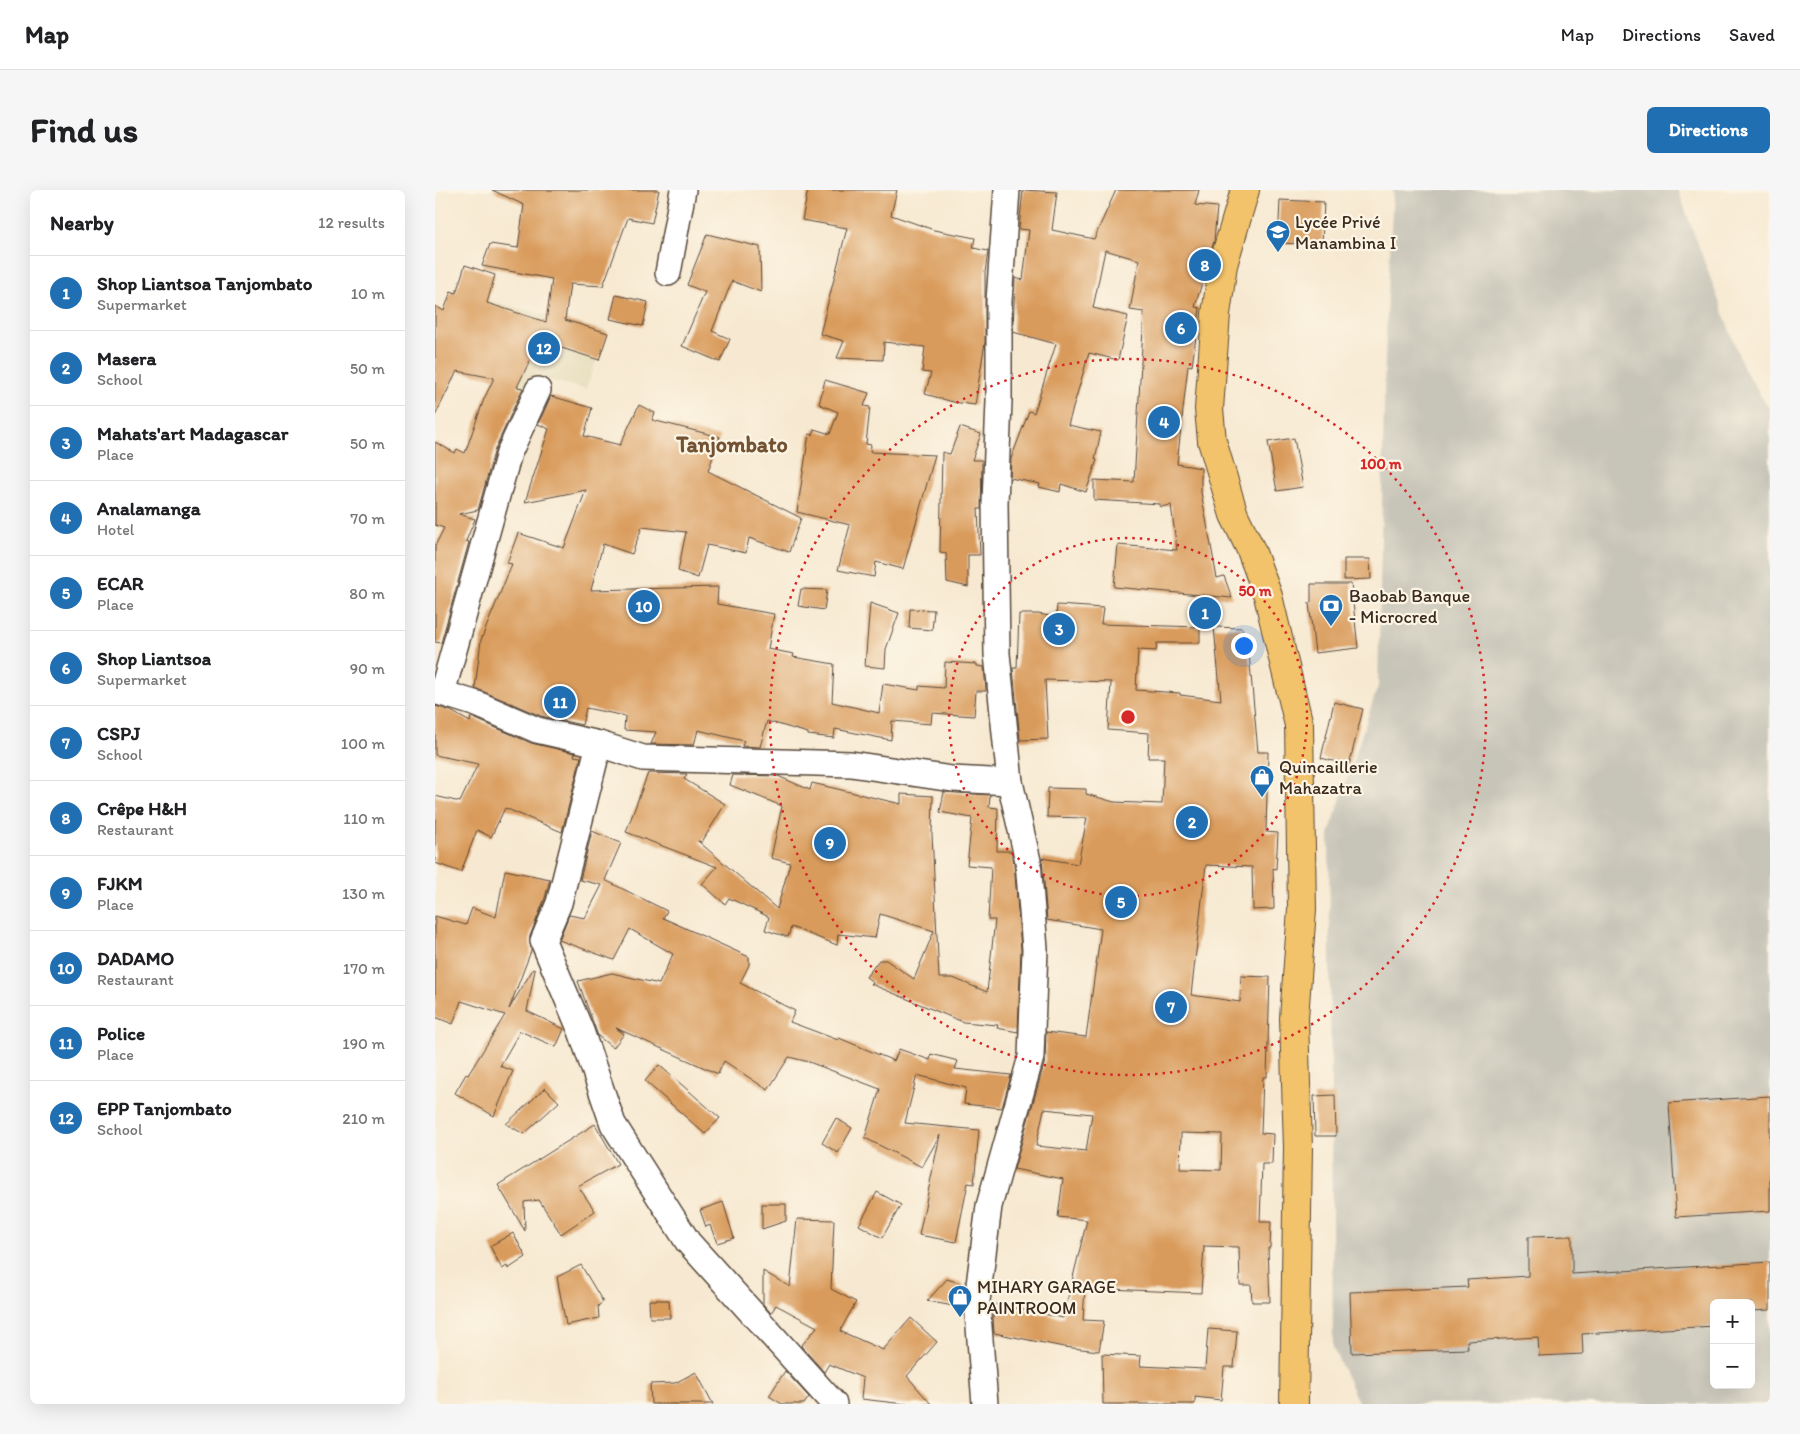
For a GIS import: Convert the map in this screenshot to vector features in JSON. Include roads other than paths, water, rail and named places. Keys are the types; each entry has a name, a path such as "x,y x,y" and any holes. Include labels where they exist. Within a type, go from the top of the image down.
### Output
{"main road":[{"path":"1245,190 1223,265 1216,314 1209,409 1212,441 1234,515 1251,550 1268,596 1299,725 1302,910 1294,1018 1298,1158 1293,1404"}],"street":[{"path":"668,273 683,190"},
{"path":"985,1404 977,1301 989,1206 1031,1057 1035,949 1028,861 1010,782 997,654 995,503 999,401 999,301 1007,190"},
{"path":"538,390 509,453 438,692 477,704 537,730 599,744 643,758 851,764 952,779 1010,782"},
{"path":"599,744 559,903 543,941 581,1031 613,1124 688,1242 834,1404"}],"place":[{"name":"Lycée Privé Manambina I","path":"1278,253"},
{"name":"Crêpe H&H","path":"1205,265"},
{"name":"Shop Liantsoa","path":"1181,328"},
{"name":"EPP Tanjombato","path":"544,348"},
{"name":"Analamanga","path":"1164,422"},
{"name":"DADAMO","path":"644,606"},
{"name":"Shop Liantsoa Tanjombato","path":"1205,613"},
{"name":"Baobab Banque - Microcred","path":"1331,627"},
{"name":"Mahats'art Madagascar","path":"1059,629"},
{"name":"Police","path":"560,702"},
{"name":"Quincaillerie Mahazatra","path":"1262,798"},
{"name":"Masera","path":"1192,822"},
{"name":"FJKM","path":"830,843"},
{"name":"ECAR","path":"1121,902"},
{"name":"CSPJ","path":"1171,1007"},
{"name":"MIHARY GARAGE PAINTROOM","path":"960,1318"}],"district":[{"name":"Tanjombato","path":"732,444"}]}
